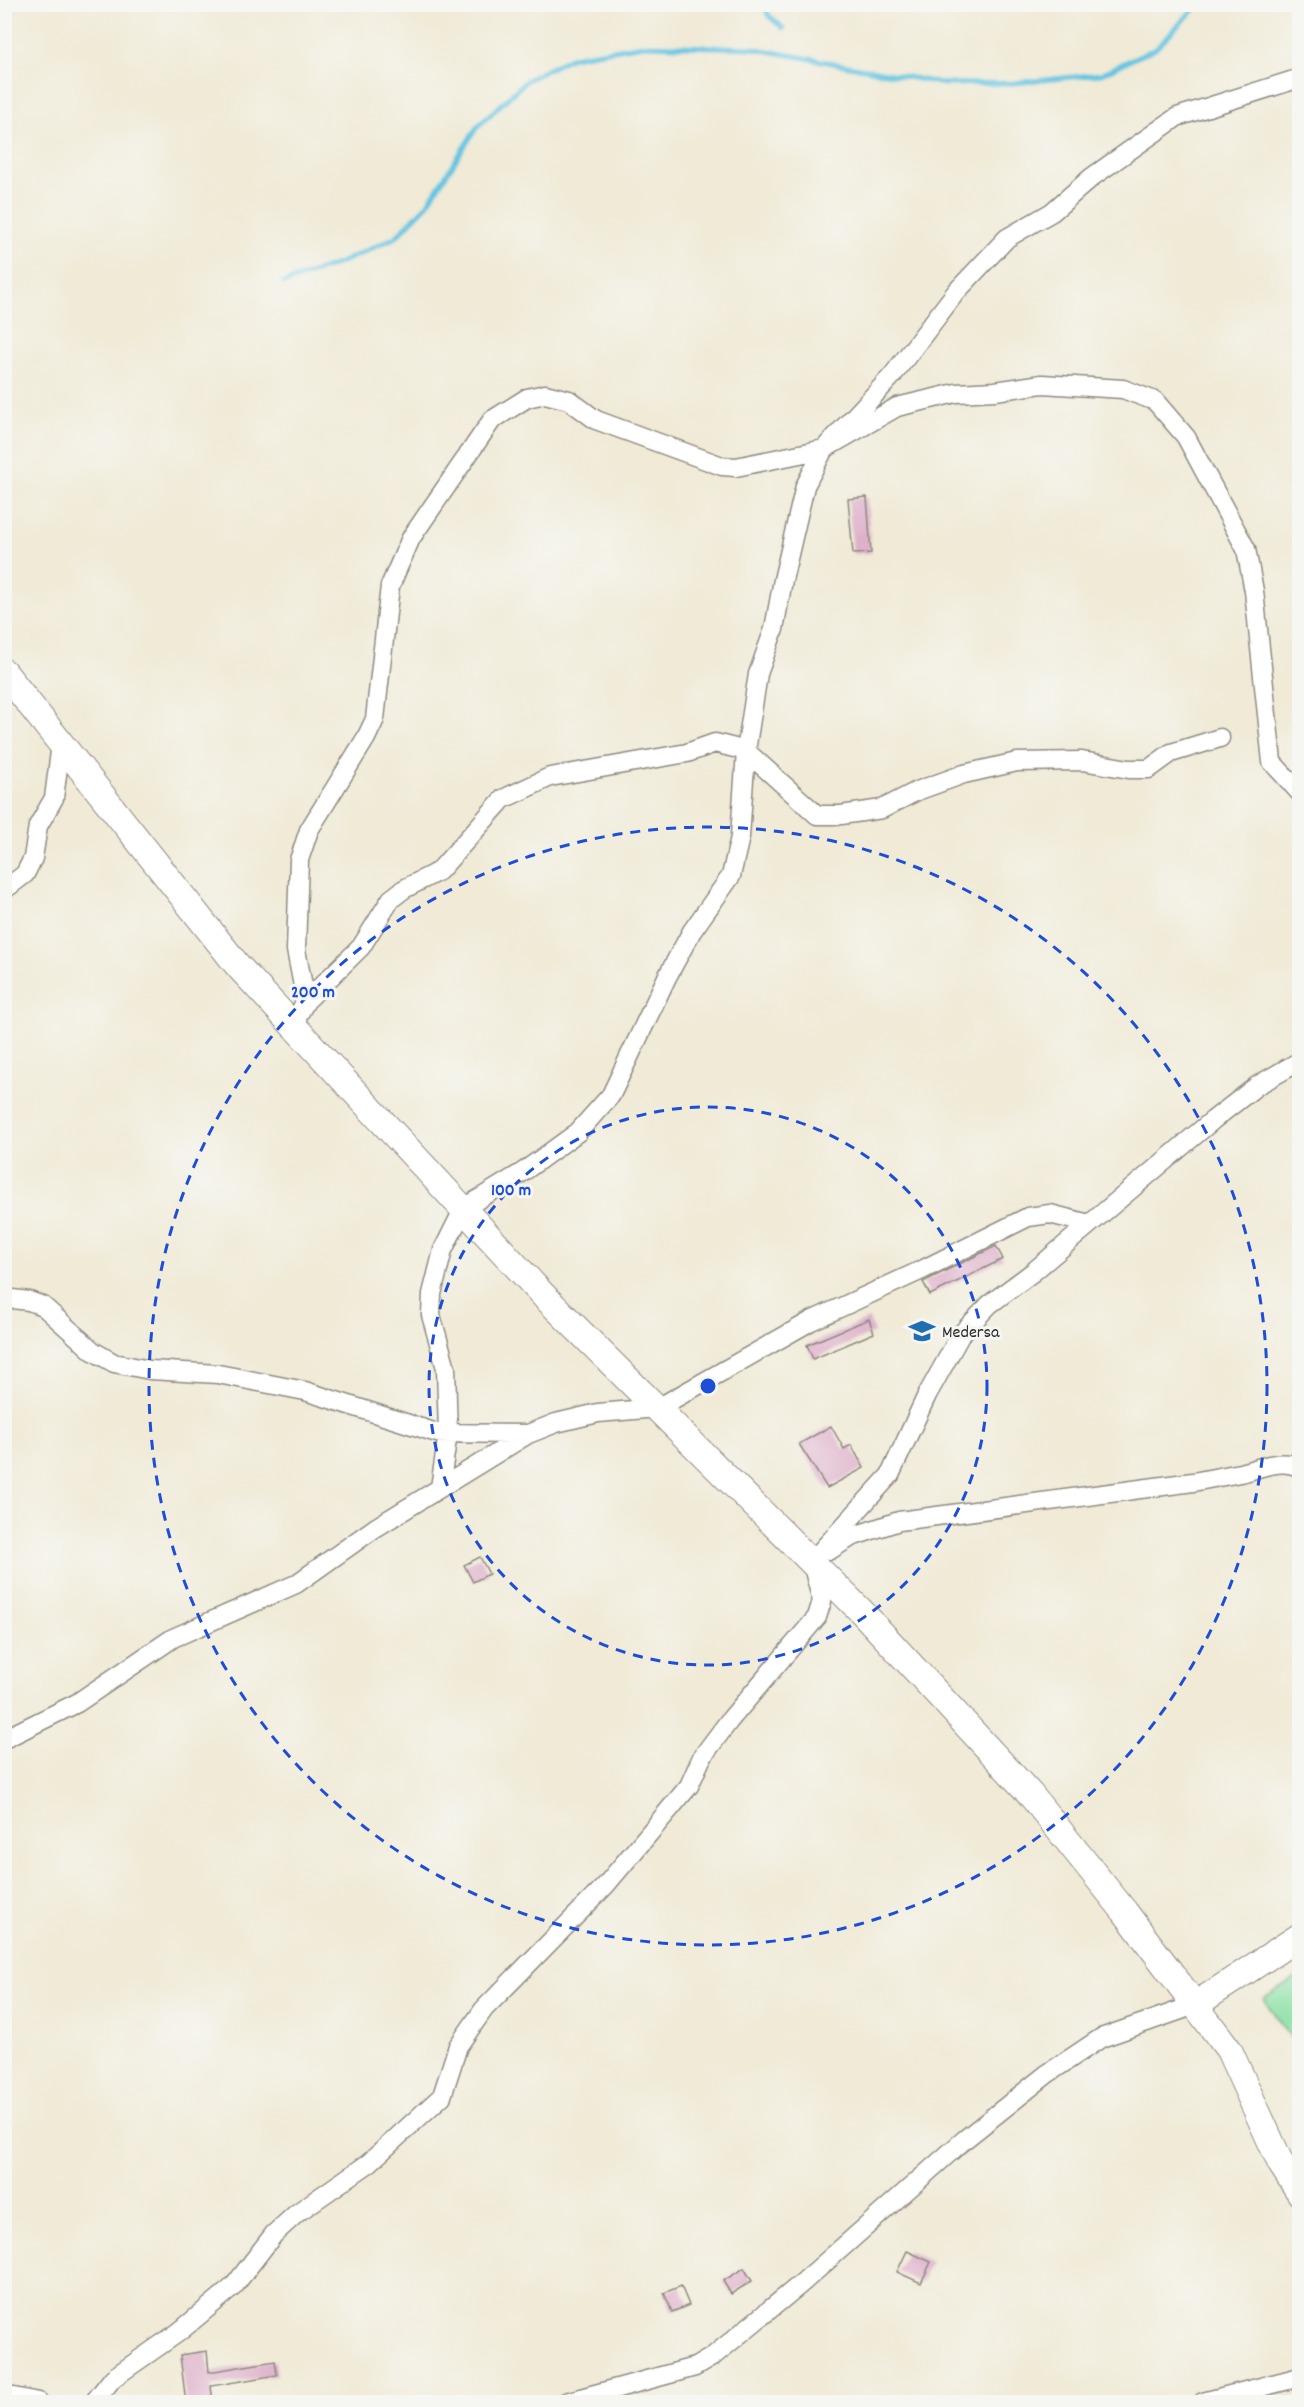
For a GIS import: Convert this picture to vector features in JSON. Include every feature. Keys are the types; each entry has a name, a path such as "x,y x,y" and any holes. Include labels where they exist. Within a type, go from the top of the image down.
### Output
{"street":[{"path":"440,1488 448,1433 446,1368 431,1315 442,1250 464,1208 523,1172 578,1132 611,1095 667,977 692,931 730,876 740,837 746,752 758,674 774,629 805,486 824,449 892,376 956,292 1007,238 1052,212 1092,177 1177,117 1299,78"},
{"path":"306,1002 296,950 299,860 309,830 366,738 375,718 390,586 411,538 492,420 527,398 545,394 569,400 596,420 722,466 736,467 824,449 897,407 956,393 995,391 1042,384 1122,389 1155,401 1186,437 1246,549 1254,591 1272,762 1299,794"},
{"path":"4,672 238,966 543,1294 862,1612 1030,1794 1125,1912 1229,2050 1281,2164 1299,2193"},
{"path":"293,1024 306,1002 361,947 391,899 404,889 439,871 503,799 550,777 687,753 715,743 746,752 817,815 841,815 882,809 917,791 964,774 1017,762 1082,761 1129,769 1149,769 1171,753 1220,738"},
{"path":"4,890 25,874 33,858 38,826 54,798 61,744"},
{"path":"812,1561 890,1475 927,1395 961,1334 990,1304 1258,1085 1299,1061"},
{"path":"4,1739 77,1703 173,1638 296,1584 375,1528 528,1434 556,1423 598,1413 658,1408 811,1321 924,1269 1028,1217 1050,1214 1089,1224"},
{"path":"4,1298 29,1301 43,1306 93,1351 114,1363 150,1370 218,1374 305,1390 437,1433 528,1434"},
{"path":"812,1561 851,1537 899,1521 1193,1482 1269,1464 1294,1465 1299,1468"},
{"path":"94,2403 113,2379 179,2332 234,2286 274,2234 297,2213 369,2163 442,2096 458,2046 484,2009 605,1886 689,1786 702,1757 729,1721 817,1617 822,1601 812,1561"},
{"path":"566,2403 695,2367 712,2357 802,2283 964,2140 1047,2074 1101,2038 1195,2005 1299,1936"},
{"path":"1203,2403 1299,2376"},
{"path":"4,2395 38,2403"}],"green space":[{"path":"1299,1976 1299,2049 1263,1999"}],"building":[{"path":"867,497 871,553 853,554 848,499"},
{"path":"996,1246 1003,1259 930,1295 923,1282"},
{"path":"869,1319 874,1333 813,1359 807,1345"},
{"path":"831,1426 844,1449 851,1445 864,1468 827,1488 799,1444"},
{"path":"480,1557 489,1574 473,1582 464,1565"},
{"path":"907,2251 931,2262 921,2283 897,2272"},
{"path":"744,2268 752,2281 731,2294 723,2281"},
{"path":"681,2286 689,2305 672,2312 664,2293"},
{"path":"207,2351 209,2372 275,2361 277,2375 211,2386 213,2403 186,2403 180,2355"}],"waterway":[{"path":"765,4 768,15 783,28"},
{"path":"284,283 340,263 396,237 426,206 477,127 527,80 572,57 643,45 752,48 945,84 1014,83 1101,74 1156,48 1199,4"}],"place":[{"name":"Medersa","path":"922,1331"}]}
